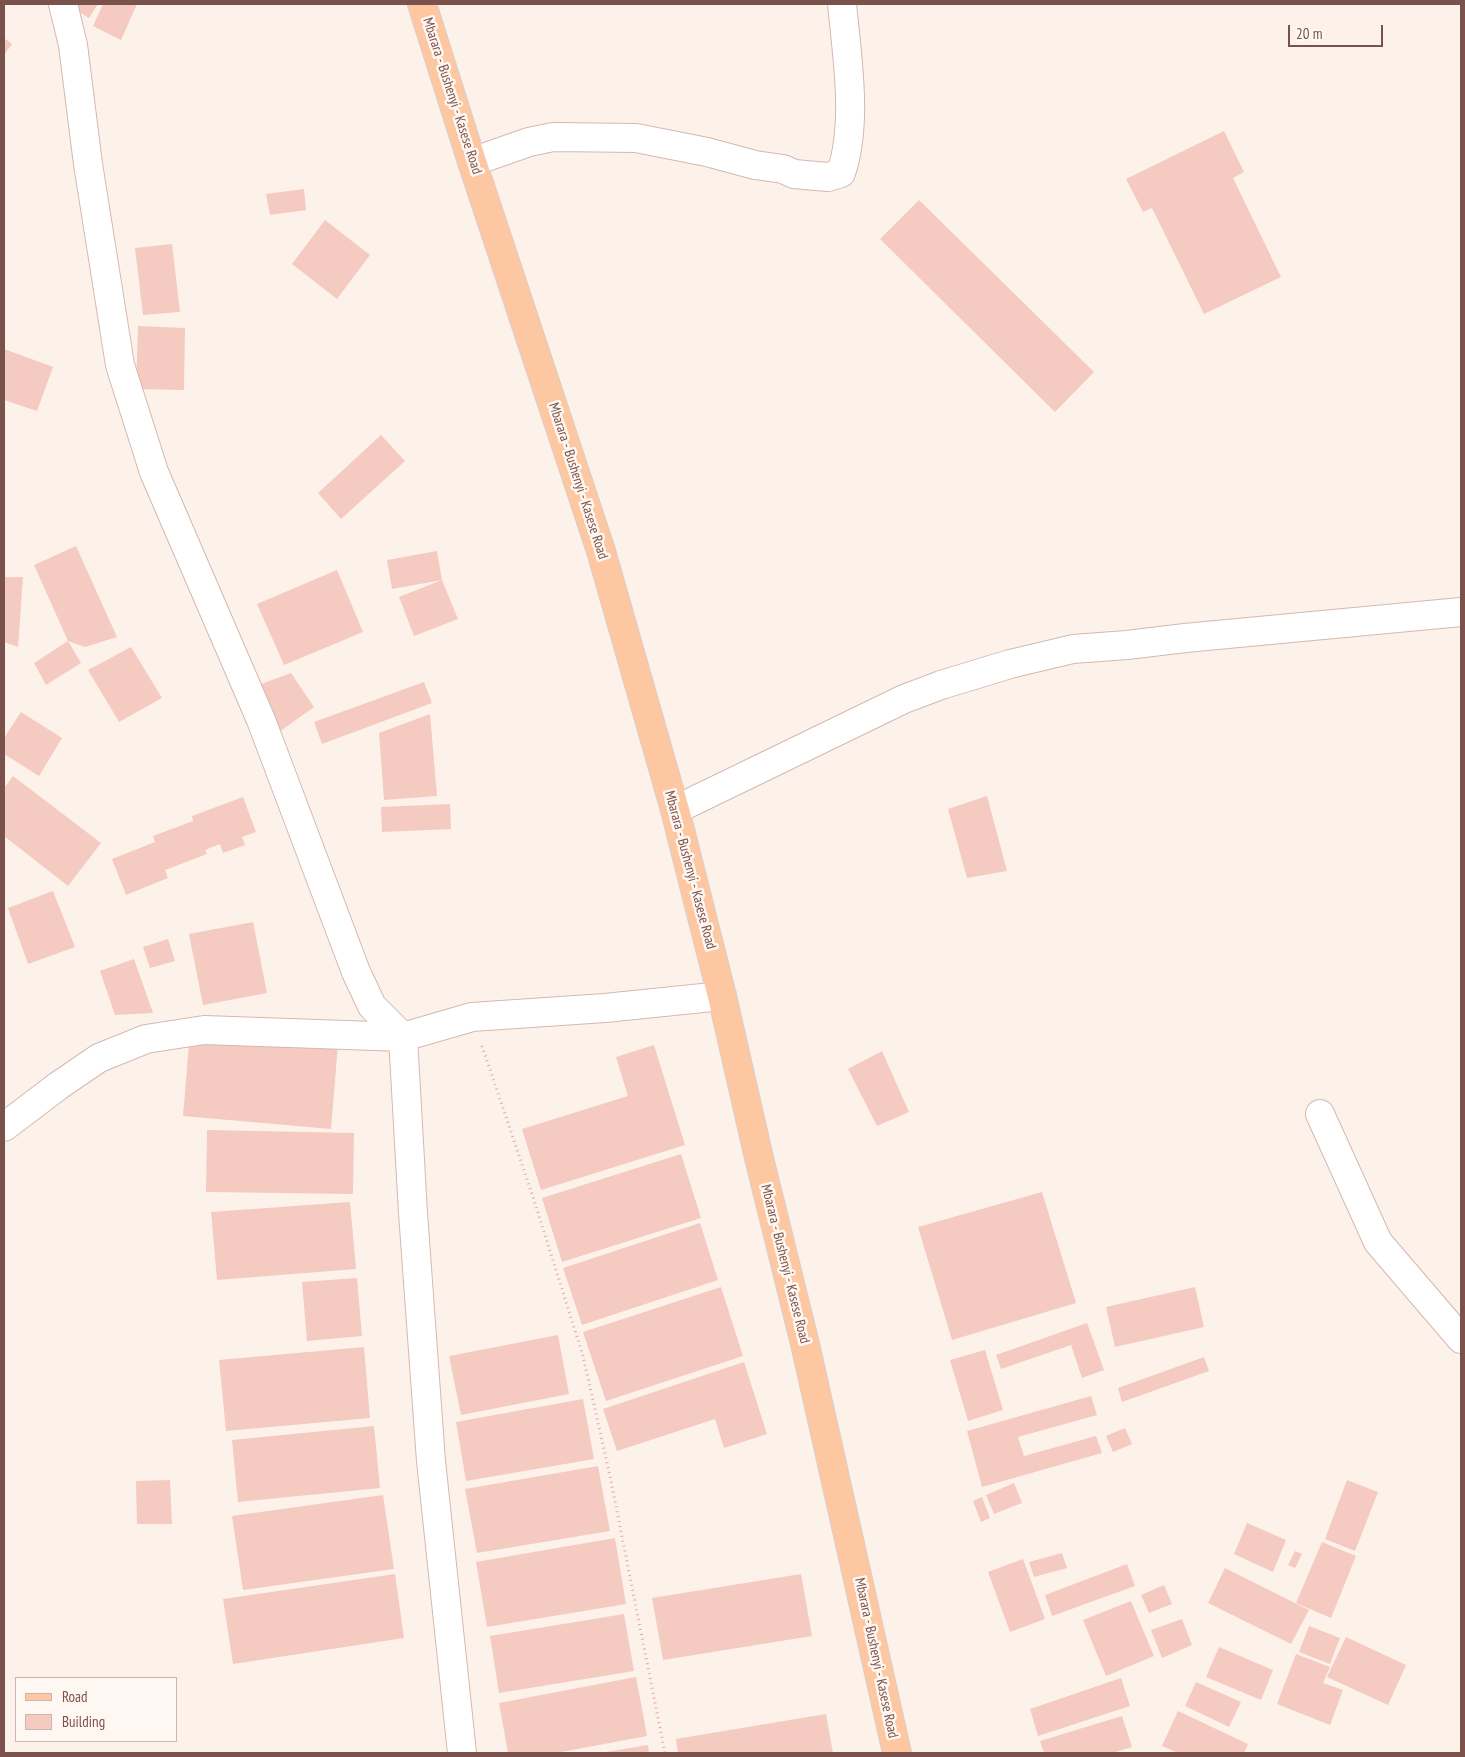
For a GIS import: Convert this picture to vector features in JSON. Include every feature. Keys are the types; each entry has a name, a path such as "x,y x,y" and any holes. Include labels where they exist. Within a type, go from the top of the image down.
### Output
{"main road":[{"name":"Mbarara - Bushenyi - Kasese Road","path":"422,4 472,162 601,551 675,810 722,996 818,1400 897,1753"}],"street":[{"path":"63,4 73,45 88,164 120,365 154,472 261,720 356,972 372,1006 403,1037 413,1213 431,1461 462,1753"},
{"path":"472,162 518,146 553,138 636,138 707,152 794,174 828,177 841,173 846,159 850,128 842,4"},
{"path":"675,810 904,699 941,685 1010,664 1073,649 1461,612"},
{"path":"4,1127 99,1058 146,1039 204,1030 403,1037 472,1017 605,1008 722,996"},
{"path":"1320,1114 1378,1242 1461,1340"}],"path":[{"path":"472,1017 583,1356 610,1476 665,1753"}],"building":[{"path":"74,4 98,4 89,18 74,9"},
{"path":"103,4 137,4 121,40 93,26"},
{"path":"4,38 12,44 4,55"},
{"path":"1224,131 1244,172 1233,178 1281,277 1204,314 1152,208 1143,212 1126,179"},
{"path":"304,189 306,210 270,215 266,194"},
{"path":"919,200 1094,372 1055,412 880,239"},
{"path":"325,220 370,255 337,299 292,264"},
{"path":"172,244 180,312 143,315 135,248"},
{"path":"138,326 185,328 184,390 136,389"},
{"path":"4,349 53,367 37,411 4,400"},
{"path":"381,435 405,461 341,519 318,493"},
{"path":"76,546 117,637 85,647 68,641 34,565"},
{"path":"437,551 442,580 392,589 387,560"},
{"path":"337,570 363,632 284,665 257,604"},
{"path":"4,577 23,577 18,647 4,642"},
{"path":"442,580 458,619 414,636 399,597"},
{"path":"68,641 81,663 46,685 34,663"},
{"path":"131,647 162,698 119,722 88,670"},
{"path":"291,673 314,707 279,732 261,684"},
{"path":"424,682 432,703 322,744 314,722"},
{"path":"21,712 62,738 39,776 4,754 4,738"},
{"path":"430,714 437,796 384,800 379,733"},
{"path":"13,776 101,843 68,886 4,836 4,788"},
{"path":"987,796 1007,871 967,878 948,809"},
{"path":"243,797 256,832 242,837 245,845 223,853 220,844 205,850 207,854 165,870 168,878 126,895 112,859 155,842 153,836 193,821 192,816"},
{"path":"450,804 451,829 382,832 381,807"},
{"path":"53,891 75,947 28,964 8,908"},
{"path":"253,922 267,993 203,1005 189,934"},
{"path":"168,939 175,961 150,968 143,947"},
{"path":"134,959 153,1013 115,1015 100,971"},
{"path":"190,1032 338,1044 331,1129 183,1116"},
{"path":"654,1045 685,1145 541,1190 522,1129 628,1096 616,1057"},
{"path":"882,1051 909,1112 877,1126 848,1069"},
{"path":"207,1130 354,1133 353,1194 206,1192"},
{"path":"681,1154 701,1218 562,1262 542,1198"},
{"path":"1042,1192 1076,1303 952,1340 918,1227"},
{"path":"350,1202 356,1269 217,1280 211,1212"},
{"path":"700,1223 718,1280 582,1325 563,1268"},
{"path":"357,1278 362,1336 307,1341 302,1282"},
{"path":"721,1287 743,1356 606,1401 583,1332"},
{"path":"1195,1287 1204,1327 1115,1347 1106,1307"},
{"path":"1087,1323 1104,1370 1082,1378 1071,1345 1001,1369 996,1355"},
{"path":"558,1335 569,1394 461,1415 449,1356"},
{"path":"364,1347 370,1418 226,1431 219,1360"},
{"path":"985,1350 1003,1410 968,1421 950,1360"},
{"path":"1204,1357 1209,1371 1122,1402 1118,1388"},
{"path":"744,1362 767,1434 724,1448 715,1419 617,1451 603,1409"},
{"path":"1091,1396 1097,1415 1018,1437 1024,1456 1096,1436 1102,1453 982,1487 967,1431"},
{"path":"583,1399 594,1459 466,1481 456,1422"},
{"path":"374,1426 380,1488 238,1502 232,1440"},
{"path":"1125,1428 1132,1444 1113,1452 1106,1436"},
{"path":"598,1466 610,1531 477,1553 465,1489"},
{"path":"170,1480 172,1524 137,1524 136,1481"},
{"path":"1347,1480 1378,1492 1355,1551 1325,1539"},
{"path":"1014,1483 1022,1503 994,1514 986,1495"},
{"path":"383,1495 394,1569 243,1590 232,1516"},
{"path":"982,1497 990,1518 981,1522 973,1501"},
{"path":"1247,1523 1286,1540 1273,1572 1234,1554"},
{"path":"615,1538 626,1604 487,1627 476,1562"},
{"path":"1322,1542 1356,1556 1331,1618 1296,1603"},
{"path":"1295,1551 1302,1554 1295,1568 1288,1565"},
{"path":"1062,1553 1067,1568 1034,1577 1029,1562"},
{"path":"1023,1559 1045,1619 1010,1632 988,1572"},
{"path":"1127,1564 1135,1586 1052,1616 1045,1595"},
{"path":"1225,1568 1309,1610 1291,1644 1208,1603"},
{"path":"395,1574 404,1638 233,1664 223,1599"},
{"path":"801,1574 812,1636 663,1660 652,1598"},
{"path":"1164,1585 1172,1604 1149,1613 1141,1595"},
{"path":"1131,1601 1154,1656 1106,1676 1083,1620"},
{"path":"624,1614 634,1671 499,1693 490,1636"},
{"path":"1182,1619 1192,1645 1162,1658 1151,1630"},
{"path":"1309,1626 1340,1638 1330,1664 1299,1652"},
{"path":"1346,1637 1406,1665 1388,1705 1327,1677"},
{"path":"1219,1647 1273,1670 1261,1700 1206,1677"},
{"path":"1296,1654 1330,1667 1323,1683 1343,1690 1330,1725 1277,1704"},
{"path":"636,1677 647,1736 556,1753 508,1753 499,1703"},
{"path":"1121,1678 1130,1706 1038,1736 1030,1709"},
{"path":"1196,1682 1241,1702 1229,1727 1185,1706"},
{"path":"1178,1711 1248,1744 1244,1753 1178,1753 1162,1746"},
{"path":"826,1714 833,1753 678,1753 676,1739"},
{"path":"1122,1716 1132,1747 1112,1753 1044,1753 1040,1741"},
{"path":"648,1745 649,1753 606,1753 606,1752"}]}
